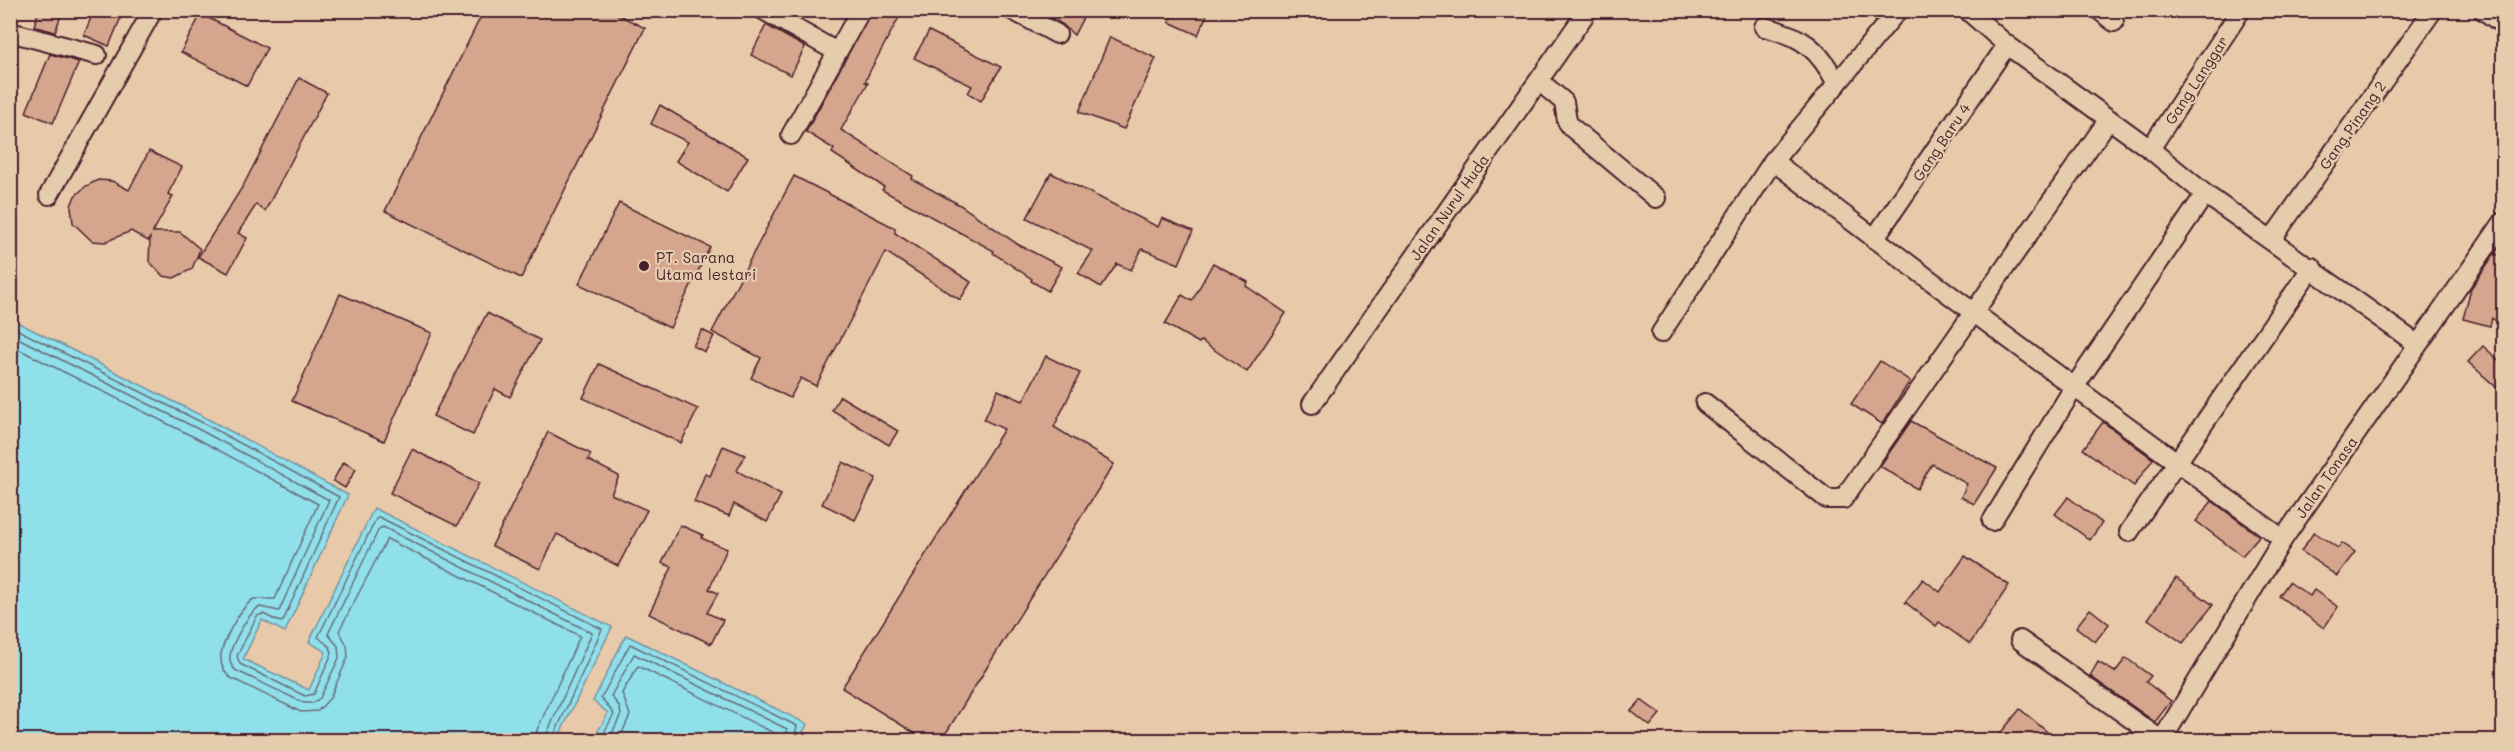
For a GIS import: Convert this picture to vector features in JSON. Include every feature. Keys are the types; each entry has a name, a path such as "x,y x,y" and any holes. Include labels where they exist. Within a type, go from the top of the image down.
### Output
{"street":[{"path":"49,195 153,10"},
{"path":"763,10 837,52"},
{"path":"791,135 861,10"},
{"path":"1012,10 1058,34"},
{"name":"Jalan Nurul Huda","path":"1312,404 1588,10"},
{"path":"1661,333 1773,161 1898,10"},
{"path":"1967,10 2007,45 2150,149 2205,194 2312,267 2417,344"},
{"path":"2099,10 2114,22"},
{"name":"Gang Langgar","path":"2150,149 2241,10"},
{"name":"Gang Pinang 2","path":"2272,239 2433,10"},
{"path":"2483,10 2504,25"},
{"path":"1764,27 1794,36 1811,47 1822,56 1837,84"},
{"path":"10,32 97,55"},
{"name":"Gang Baru 4","path":"1874,239 2007,45"},
{"path":"1539,81 1564,102 1567,121 1571,127 1656,198"},
{"path":"1705,403 1827,499 1843,499 2109,119"},
{"path":"1773,161 1874,239 1974,311 2073,389 2283,539"},
{"path":"1992,521 2073,389 2205,194"},
{"name":"Jalan Tonasa","path":"2161,741 2283,539 2504,221"},
{"path":"2129,532 2312,267"},
{"path":"2020,640 2161,741"}],"water":[{"path":"11,319 206,418 348,495 285,632 262,620 243,659 309,690 326,652 309,642 374,508 612,627 557,740 11,740"},
{"path":"626,635 807,724 799,740 593,740 608,713 593,701"}],"building":[{"path":"39,10 63,10 55,32 34,26"},
{"path":"94,10 124,10 109,46 84,35"},
{"path":"484,10 609,10 645,28 521,278 385,211"},
{"path":"872,10 903,10 870,71 865,82 868,83 841,130 913,176 912,179 960,205 1019,245 1062,267 1048,291 993,253 994,251 882,190 884,187 832,153 834,149 806,132"},
{"path":"1037,10 1087,10 1074,35 1062,24"},
{"path":"1174,10 1209,10 1198,35 1169,22"},
{"path":"201,14 267,48 247,86 181,52"},
{"path":"766,25 805,47 791,75 751,55"},
{"path":"929,31 1001,67 981,101 968,93 972,86 914,58"},
{"path":"1110,37 1156,58 1124,129 1079,112"},
{"path":"50,54 79,62 53,123 26,112"},
{"path":"299,78 327,93 265,211 256,205 238,233 247,238 228,273 198,257 243,186"},
{"path":"660,105 748,157 727,192 676,161 688,142 651,124"},
{"path":"149,151 182,167 168,194 173,196 153,232 180,232 200,249 192,269 174,278 163,276 149,261 150,238 148,241 131,231 105,242 92,241 73,223 71,206 75,196 86,186 98,180 112,181 129,190"},
{"path":"1051,173 1158,227 1162,218 1193,231 1179,264 1142,249 1131,270 1117,264 1101,287 1078,273 1093,251 1027,218"},
{"path":"794,176 895,228 895,233 971,282 960,300 886,252 816,386 801,378 790,398 751,378 761,358 712,332"},
{"name":"PT. Sarana Utama lestari","path":"619,203 710,247 670,328 579,284"},
{"path":"2495,253 2504,259 2504,327 2492,318 2490,326 2463,319 2471,288"},
{"path":"1213,263 1248,282 1246,286 1286,313 1247,372 1201,341 1199,343 1165,324 1182,295 1192,301"},
{"path":"340,294 432,333 384,441 292,401"},
{"path":"487,313 540,340 510,397 495,389 473,435 433,416"},
{"path":"702,330 714,336 705,352 693,346"},
{"path":"2483,346 2504,365 2504,394 2468,362"},
{"path":"1046,356 1080,373 1054,427 1114,464 941,741 927,741 842,688 1004,429 984,420 998,390 1023,401"},
{"path":"1880,361 1910,381 1882,424 1851,404"},
{"path":"599,364 698,409 681,443 583,398"},
{"path":"840,396 898,431 889,445 832,410"},
{"path":"1911,421 1997,468 1974,504 1961,497 1967,484 1932,464 1917,489 1880,466"},
{"path":"2103,422 2153,459 2134,486 2083,449"},
{"path":"548,432 591,454 588,460 619,476 611,494 647,510 618,566 557,534 540,569 492,546"},
{"path":"723,446 745,455 737,471 781,495 767,522 734,504 729,516 694,502 705,474 710,476"},
{"path":"412,449 479,483 457,526 390,493"},
{"path":"343,462 356,469 345,488 333,481"},
{"path":"843,462 876,478 855,520 822,504"},
{"path":"2068,497 2102,523 2090,540 2055,514"},
{"path":"2212,501 2259,536 2242,556 2196,521"},
{"path":"680,525 703,535 701,538 727,549 709,589 718,593 707,613 723,620 711,644 649,614 672,567 662,563"},
{"path":"2314,532 2338,548 2342,543 2355,552 2337,576 2301,551"},
{"path":"1965,556 2009,585 1970,644 1939,622 1936,626 1905,602 1923,579 1940,592"},
{"path":"2176,578 2213,605 2183,643 2148,619"},
{"path":"2289,582 2310,596 2314,590 2338,607 2324,628 2279,596"},
{"path":"2090,609 2109,624 2095,642 2076,627"},
{"path":"2126,658 2151,676 2146,682 2171,701 2155,722 2090,676 2098,662 2115,672"},
{"path":"1641,700 1660,714 1650,726 1631,711"},
{"path":"2020,709 2058,741 1994,741"}],"place":[{"name":"PT. Sarana Utama lestari","path":"644,266"}]}
